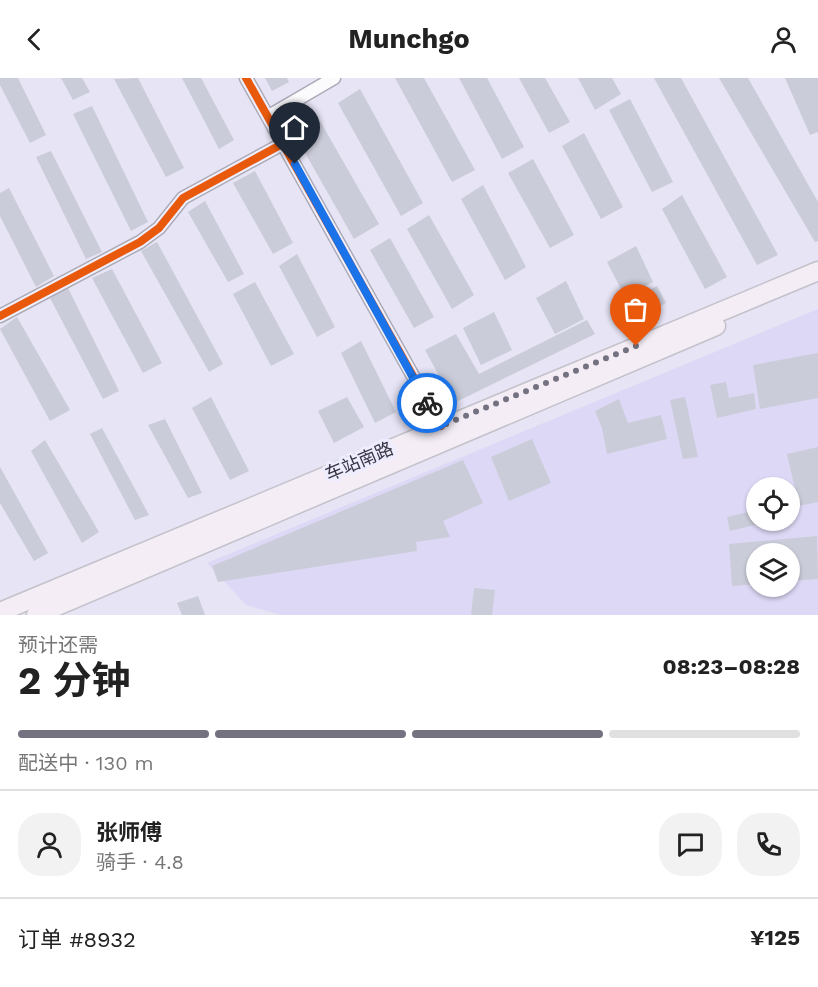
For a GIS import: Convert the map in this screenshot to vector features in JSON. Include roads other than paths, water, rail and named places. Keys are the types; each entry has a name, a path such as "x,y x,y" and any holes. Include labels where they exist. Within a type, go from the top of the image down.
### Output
{"main road":[{"name":"车站南路","path":"0,612 441,426 818,271"},
{"name":"车站南路","path":"36,615 447,442 818,282"}],"street":[{"path":"246,78 441,426"},
{"path":"269,116 334,78"},
{"path":"0,316 140,242 159,228 183,198 284,143"}]}
